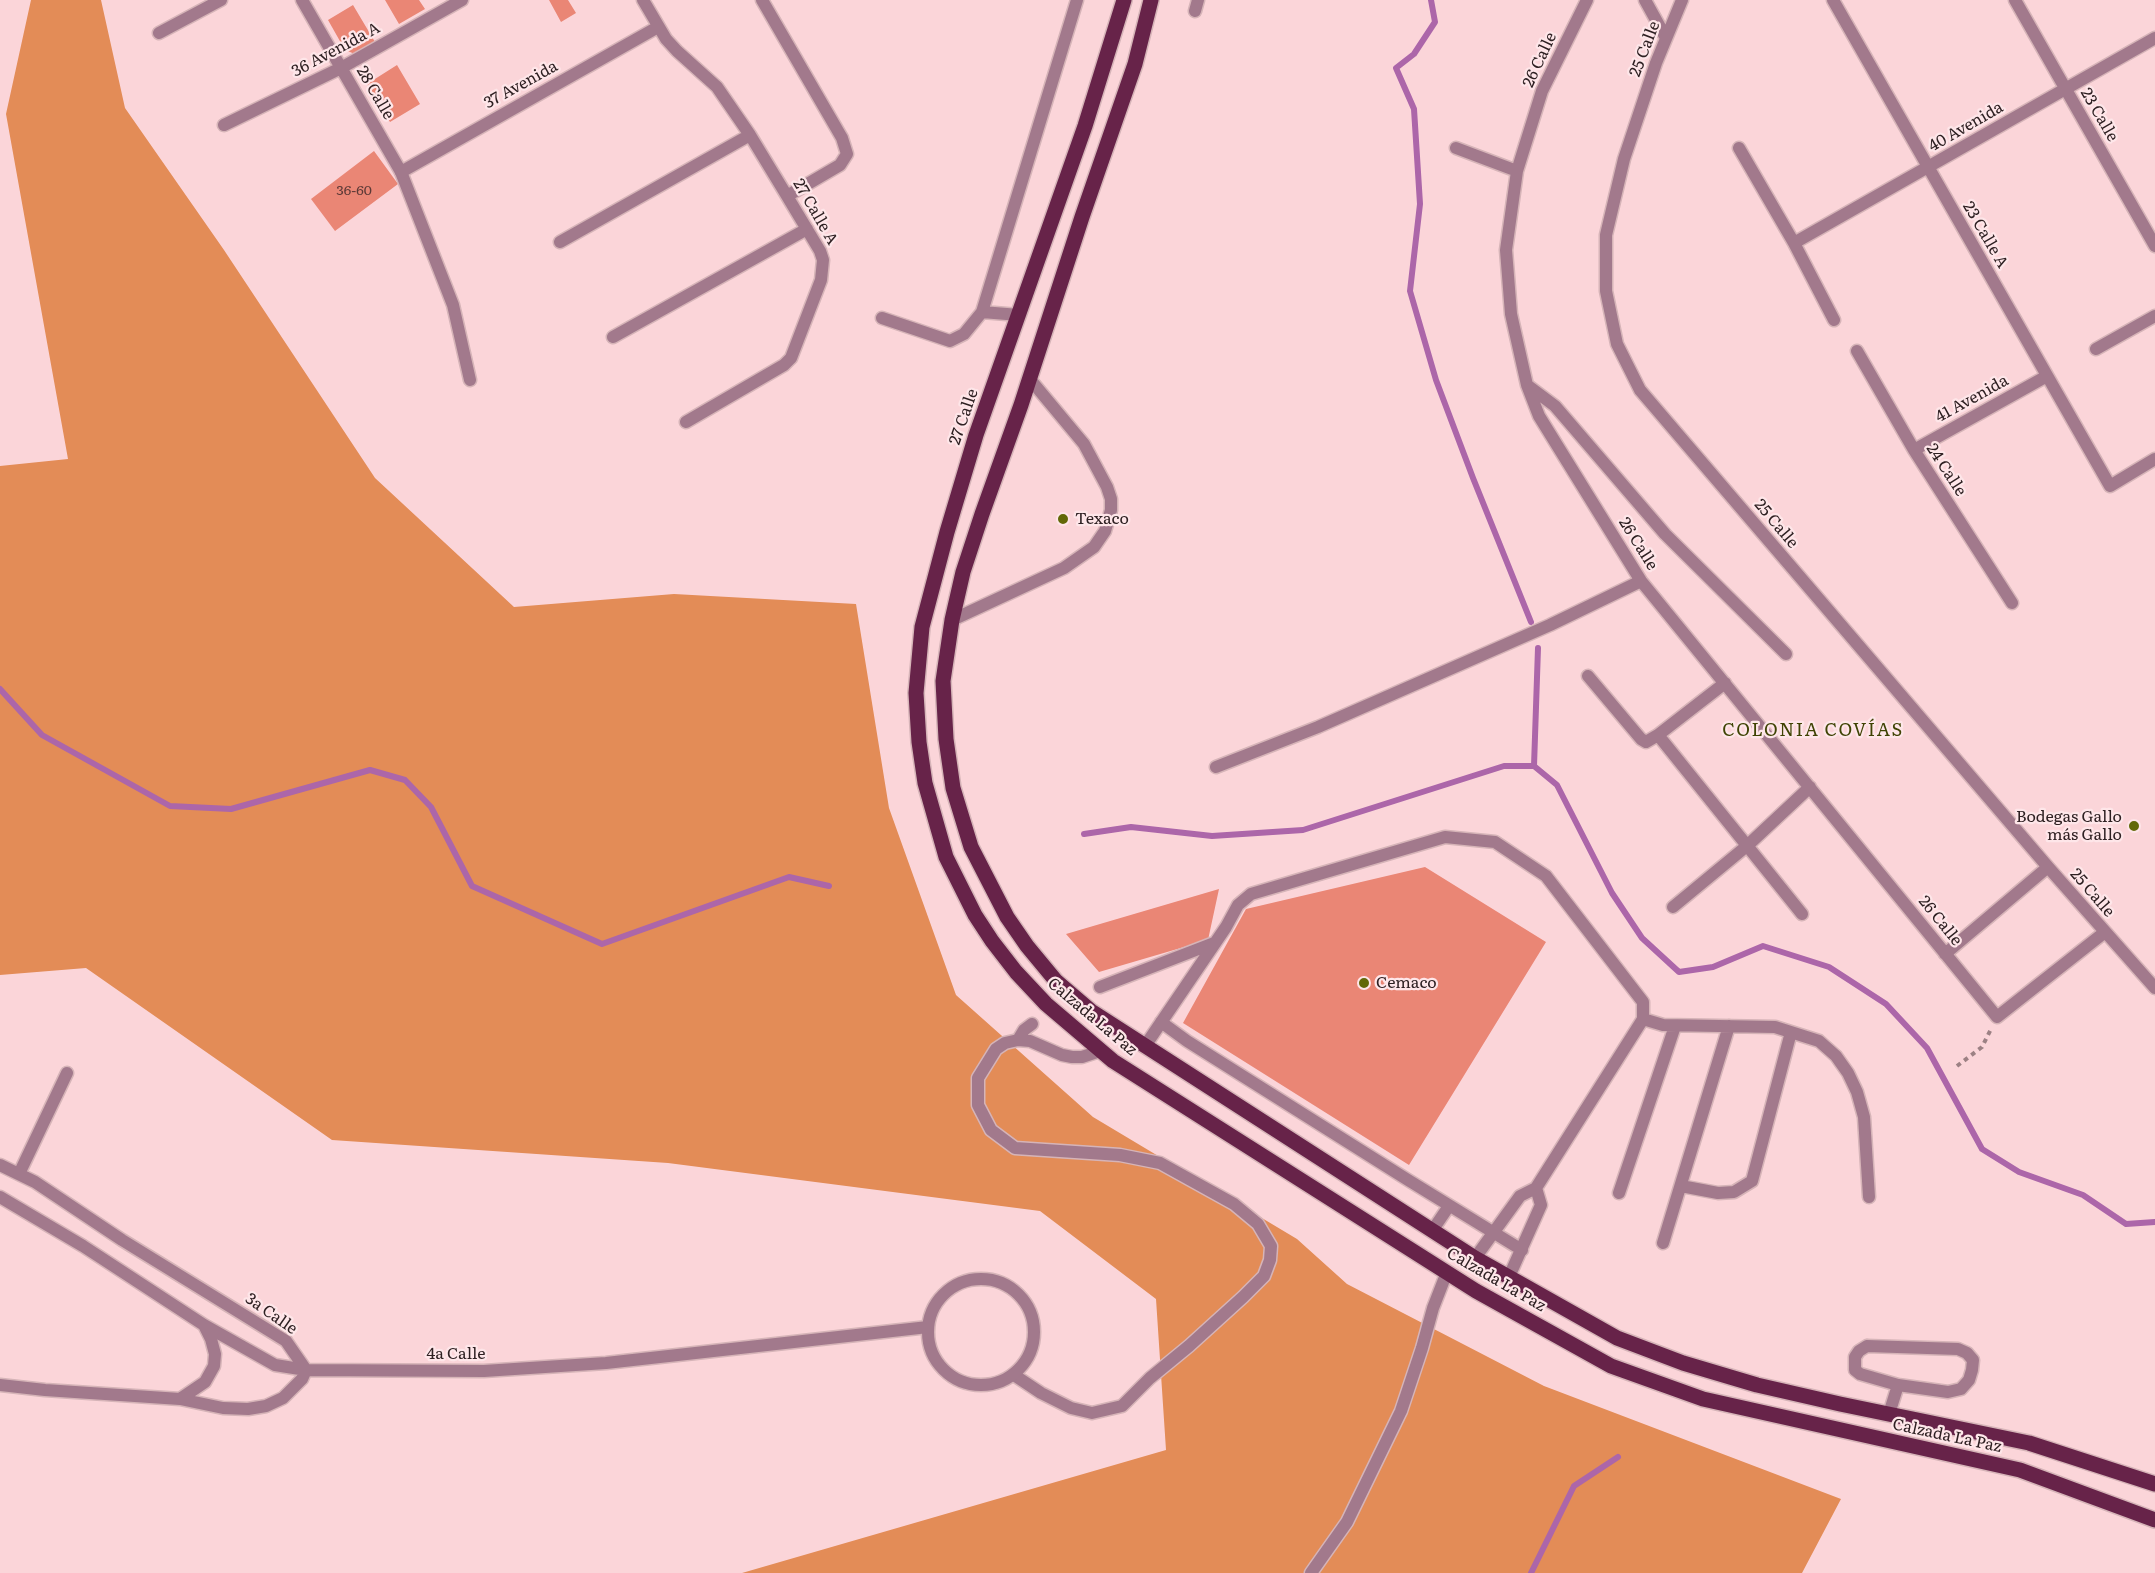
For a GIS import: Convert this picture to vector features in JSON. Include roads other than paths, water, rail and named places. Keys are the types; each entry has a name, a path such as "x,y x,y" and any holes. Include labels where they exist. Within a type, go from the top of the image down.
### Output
{"main road":[{"name":"27 Calle","path":"946,857 925,783 919,742 916,693 922,627 976,435 1085,126 1124,0"},
{"path":"952,621 963,572 1135,64 1151,0"},
{"name":"Calzada La Paz","path":"952,621 943,681 946,740 952,788 971,848 1007,917 1027,946 1056,981 1091,1011 1508,1279 1617,1338 1683,1363 1756,1384 2029,1443 2155,1484"},
{"name":"Calzada La Paz","path":"946,857 975,915 1016,972 1046,1004 1100,1051 1123,1068 1476,1291 1611,1366 1703,1399 2020,1470 2155,1520"}],"street":[{"path":"159,33 222,0"},
{"name":"28 Calle","path":"302,0 401,172 453,305 470,380"},
{"name":"36 Avenida A","path":"224,125 341,68 462,0"},
{"name":"27 Calle A","path":"643,0 658,27 677,51 717,87 750,135 820,251 823,270 791,358 784,365 686,422"},
{"path":"762,0 842,138 847,154 840,165 787,196"},
{"path":"882,318 950,341 964,334 982,312 1077,0"},
{"name":"26 Calle","path":"1587,0 1542,91 1517,171 1506,250 1510,314 1527,385 1539,416 1641,581 1997,1017 2104,932"},
{"path":"1645,0 1666,38"},
{"name":"25 Calle","path":"1682,0 1666,38 1624,159 1605,235 1606,291 1617,344 1640,390 2048,867 2155,988"},
{"name":"23 Calle A","path":"1833,0 2110,486 2155,459"},
{"name":"23 Calle","path":"2015,0 2155,246"},
{"name":"37 Avenida","path":"401,172 658,27"},
{"name":"40 Avenida","path":"1794,243 2155,38"},
{"path":"560,242 750,135"},
{"path":"1456,148 1517,171"},
{"path":"1740,148 1794,243 1834,320"},
{"path":"613,337 807,229"},
{"path":"982,312 1019,315"},
{"path":"2096,349 2155,316"},
{"name":"24 Calle","path":"1857,351 1914,450 2012,603"},
{"name":"41 Avenida","path":"1914,450 2047,376"},
{"path":"952,621 1064,568 1094,547 1105,531 1111,510 1111,499 1107,487 1084,444 1029,378"},
{"path":"1527,385 1555,406 1665,534 1786,654"},
{"path":"1216,767 1318,727 1550,625 1641,581"},
{"path":"1588,676 1646,742 1659,735 1725,683"},
{"path":"1659,735 1802,914"},
{"path":"1673,907 1748,845 1810,787"},
{"path":"1145,1046 1238,905 1251,894 1445,837 1495,842 1546,876 1643,1002 1643,1019 1536,1188 1520,1196 1475,1258"},
{"path":"1945,954 2048,867"},
{"path":"1100,987 1215,943"},
{"path":"1643,1019 1675,1026 1774,1027 1819,1041 1836,1056 1857,1092 1864,1117 1869,1197"},
{"path":"1161,1022 1522,1250"},
{"path":"1018,1040 1024,1030 1032,1024"},
{"path":"1619,1193 1675,1026"},
{"path":"1663,1243 1729,1026"},
{"path":"1681,1186 1718,1193 1734,1192 1752,1181 1791,1032"},
{"path":"1014,1375 1041,1393 1071,1408 1092,1413 1122,1406 1264,1276 1270,1260 1271,1246 1258,1224 1234,1204 1160,1163 1120,1155 1015,1148 991,1130 978,1105 978,1078 996,1049 1005,1043 1018,1040 1030,1041 1072,1057 1082,1057 1100,1051"},
{"path":"19,1174 67,1073"},
{"name":"3a Calle","path":"0,1165 35,1182 122,1240 286,1341 306,1370"},
{"path":"1508,1279 1541,1205 1536,1188"},
{"path":"0,1197 83,1246 204,1325 275,1365 306,1370 302,1379 283,1398 266,1406 248,1409 223,1408 180,1399 0,1385"},
{"path":"1432,1231 1449,1206"},
{"path":"1311,1573 1347,1522 1401,1411 1433,1308 1447,1272"},
{"path":"972,1280 990,1280 1006,1285 1021,1296 1030,1311 1034,1328 1033,1346 1026,1362 1014,1375 998,1383 981,1386 964,1383 948,1374 936,1361 929,1345 928,1328 932,1310 942,1296 956,1285 972,1280"},
{"path":"180,1399 205,1382 214,1366 215,1354 204,1325"},
{"name":"4a Calle","path":"306,1370 484,1371 606,1363 928,1328"},
{"path":"1868,1346 1958,1349 1967,1353 1972,1360 1969,1380 1961,1389 1948,1392 1898,1385 1860,1374 1855,1370 1855,1357 1859,1351 1868,1346"},
{"path":"1889,1414 1898,1385"}],"waterway":[{"path":"1431,0 1435,22 1414,54 1396,68 1414,109 1420,204 1410,291 1436,380 1531,622"},
{"path":"1534,766 1538,648"},
{"path":"0,689 42,735 170,806 231,809 370,770 405,780 431,807 472,886 602,944 789,877 829,886"},
{"path":"1084,834 1131,827 1212,836 1303,830 1504,766 1534,766 1557,785 1612,893 1642,938 1679,972 1713,967 1763,946 1829,967 1886,1004 1927,1048 1982,1149 2019,1172 2083,1195 2126,1224 2155,1222"},
{"path":"1531,1573 1574,1486 1618,1457"}],"place":[{"name":"Texaco","path":"1063,519"},
{"name":"Bodegas Gallo más Gallo","path":"2134,826"},
{"name":"Cemaco","path":"1364,983"}],"district":[{"name":"COLONIA COVÍAS","path":"1813,731"}]}
